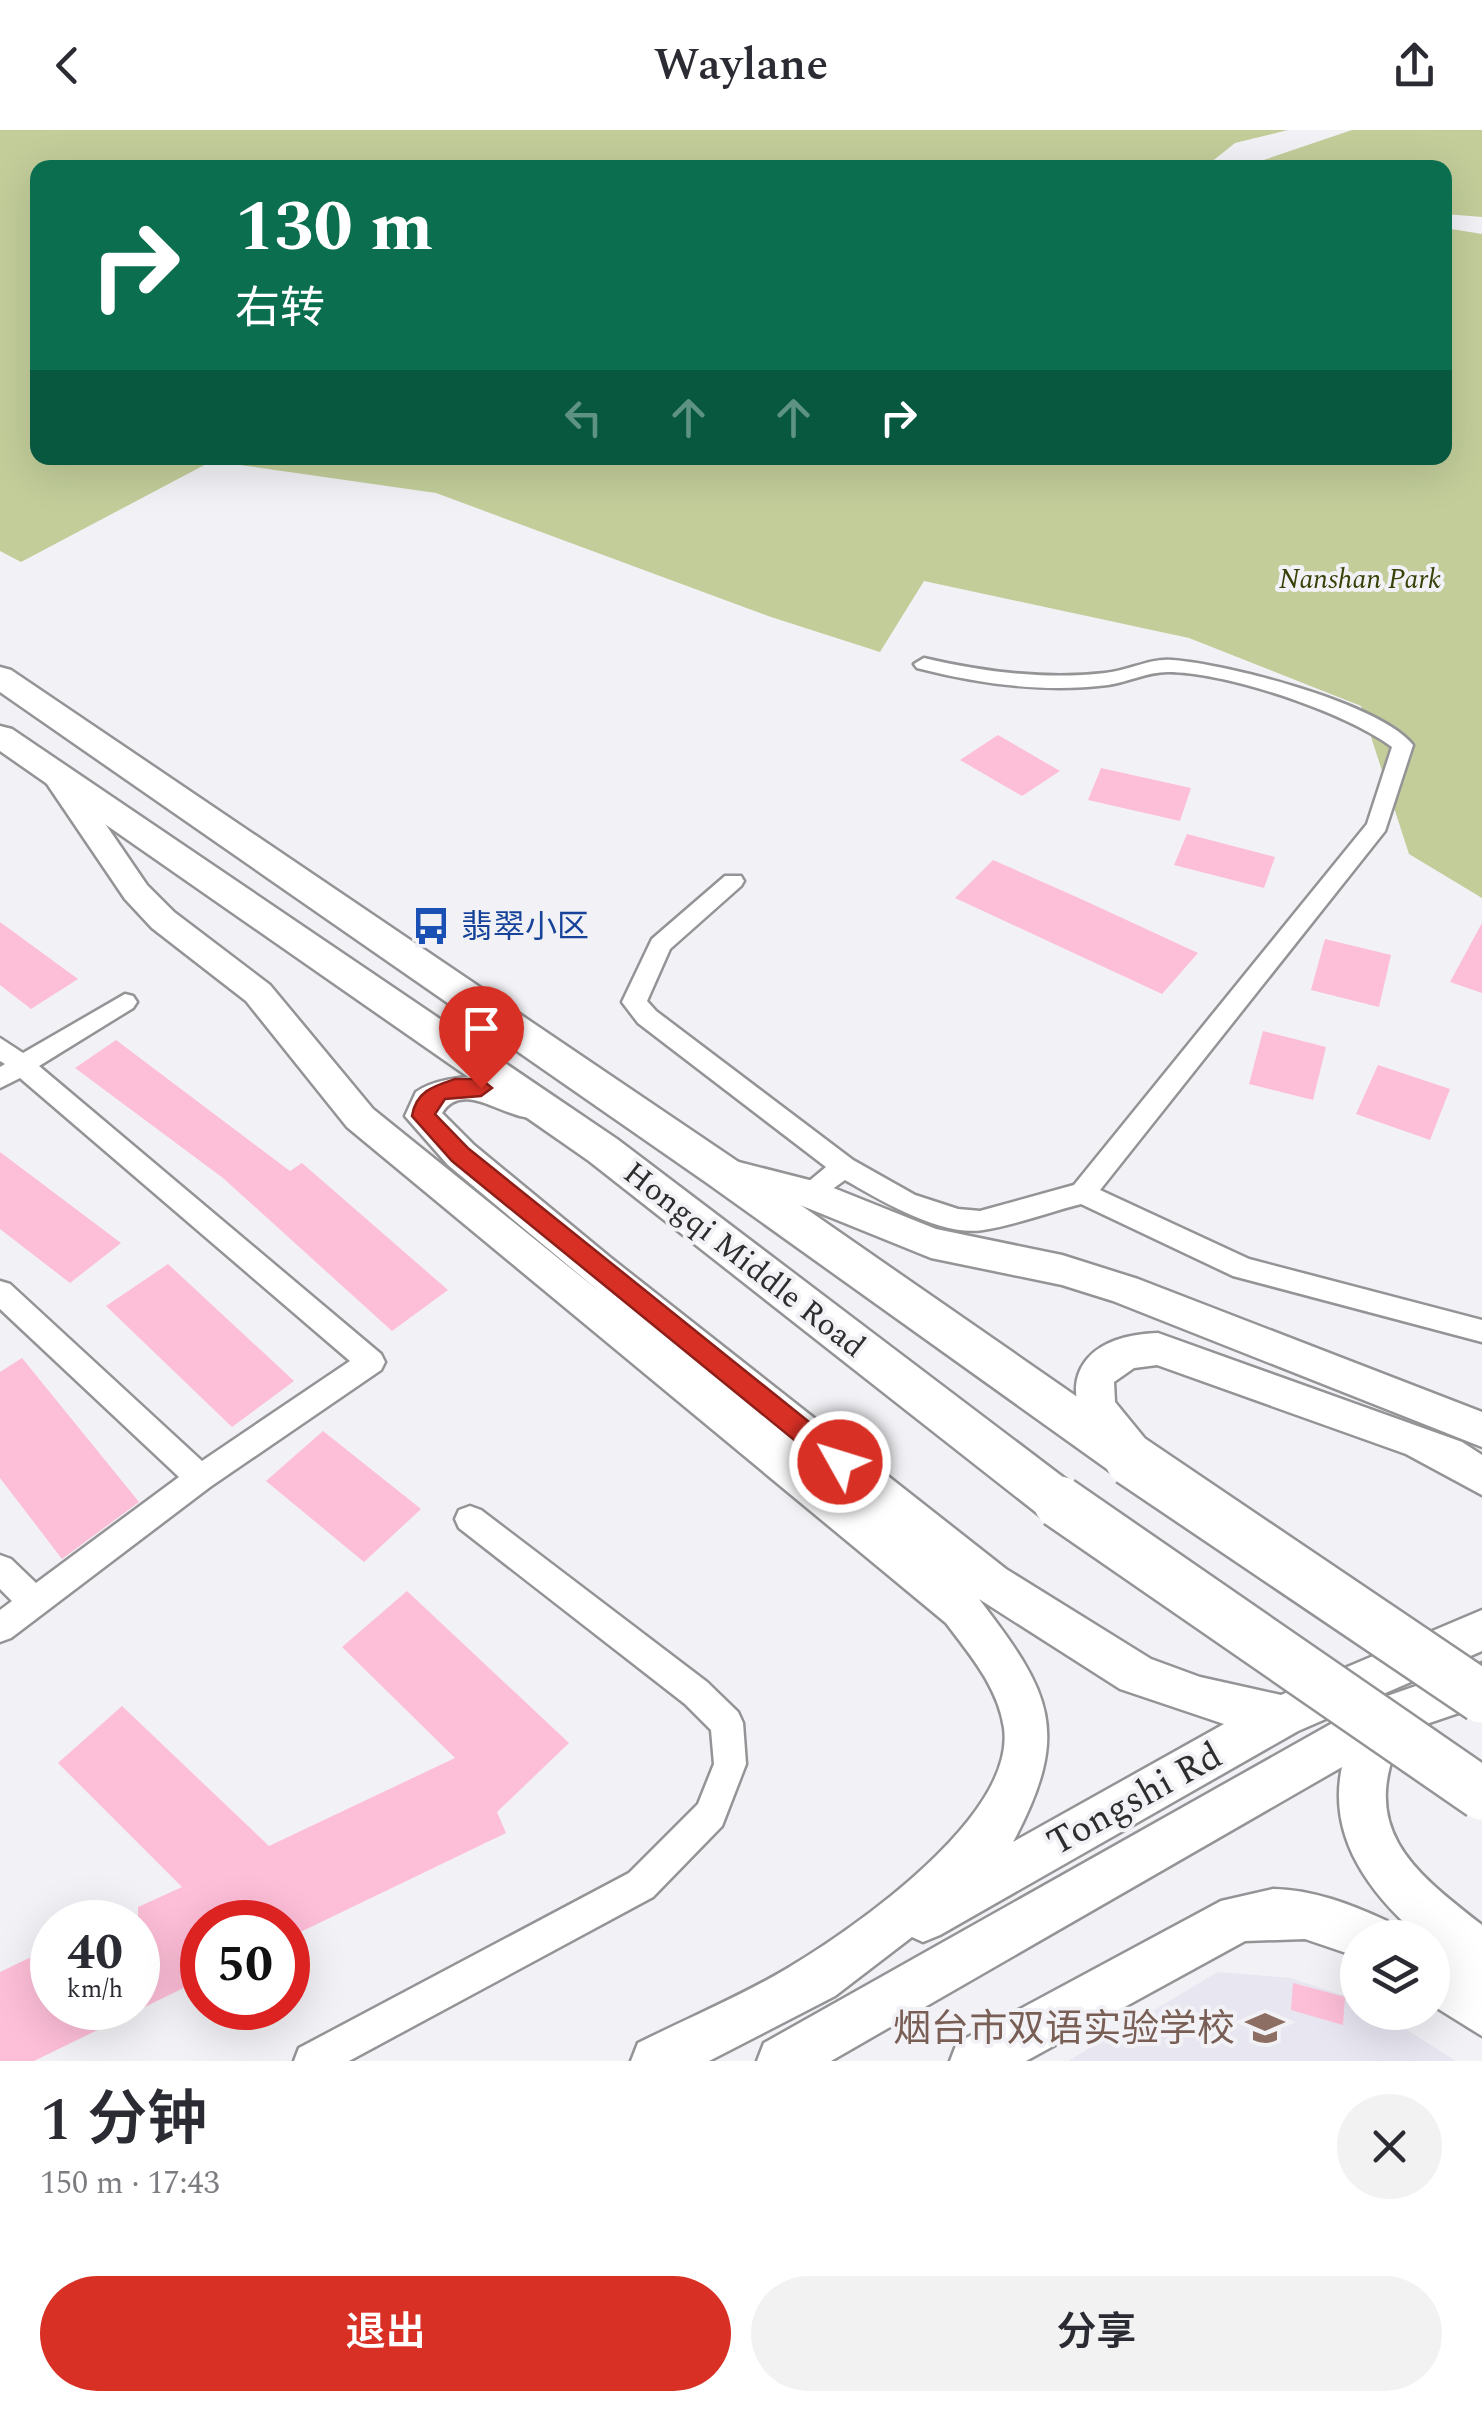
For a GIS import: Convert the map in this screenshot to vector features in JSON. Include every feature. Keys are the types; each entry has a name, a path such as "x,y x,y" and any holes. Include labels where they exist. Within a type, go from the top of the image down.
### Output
{"main road":[{"name":"Hongqi Middle Road","path":"0,677 722,1172 1131,1460 1482,1696"},
{"name":"Hongqi Middle Road","path":"0,736 603,1150 1059,1502 1482,1794"},
{"path":"56,775 136,892 163,920 258,993 360,1118 961,1608 1005,1663 1032,1744 1025,1775 1003,1817 964,1863 798,1990 656,2061"},
{"path":"603,1150 533,1110 481,1088 445,1090 428,1101 424,1111 440,1136 491,1180 991,1583 1136,1674 1200,1698 1282,1716"},
{"path":"722,1172 808,1193 931,1242 1062,1270 1125,1290 1482,1430"},
{"path":"1174,1489 1094,1402 1096,1380 1102,1368 1136,1349 1178,1354 1420,1442 1482,1476"},
{"name":"Tongshi Rd","path":"798,1990 1282,1716 1482,1630"},
{"path":"782,2061 1386,1718 1482,1684"},
{"path":"1386,1718 1366,1750 1360,1776 1361,1820 1372,1852 1413,1900 1482,1956"},
{"path":"975,2061 1238,1918 1274,1910 1303,1913 1340,1927"},
{"path":"1450,1987 1482,2011"}],"street":[{"path":"733,880 660,946 634,1002 647,1017 844,1167 906,1202 958,1219 980,1221 1082,1193 1377,826 1403,745 1388,731 1320,702 1170,665 1115,678 1034,685 924,664"},
{"path":"0,1628 200,1478 371,1362 8,1064 124,1002"},
{"path":"808,1193 844,1167"},
{"path":"1082,1193 1244,1268 1482,1331"},
{"path":"0,1292 200,1478"},
{"path":"312,2061 641,1885 710,1815 730,1764 727,1723 696,1693 470,1519"},
{"path":"0,1569 34,1602"}],"shaded area":[{"name":"烟台市双语实验学校","path":"1218,1972 1291,1978 1340,1994 1340,2030 1407,2030 1456,2061 1068,2061"}],"green space":[{"name":"Nanshan Park","path":"0,130 1288,130 1235,143 1214,160 30,160 30,465 204,465 21,562 0,551"},
{"path":"1352,130 1482,130 1482,217 1452,215 1452,160 1264,160"},
{"name":"Nanshan Park","path":"1452,229 1482,234 1482,898 1409,854 1361,706 1189,638 924,581 880,652 771,617 436,493 240,465 1452,465"}],"building":[{"path":"998,735 1060,771 1022,796 960,760"},
{"path":"1101,768 1191,788 1180,821 1088,800"},
{"path":"1187,834 1275,857 1264,888 1174,865"},
{"path":"993,860 1198,953 1162,994 955,898"},
{"path":"0,922 78,979 31,1009 0,985"},
{"path":"1482,923 1482,993 1450,982"},
{"path":"1325,939 1391,955 1379,1007 1311,990"},
{"path":"1263,1031 1326,1047 1313,1100 1249,1084"},
{"path":"116,1040 290,1171 302,1163 448,1290 392,1331 223,1178 75,1068"},
{"path":"1378,1065 1450,1089 1430,1140 1356,1114"},
{"path":"0,1152 121,1243 70,1283 0,1229"},
{"path":"168,1264 294,1381 232,1427 106,1306"},
{"path":"22,1358 139,1502 62,1559 0,1478 0,1372"},
{"path":"323,1431 421,1509 364,1562 266,1481"},
{"path":"407,1591 569,1743 497,1812 506,1833 310,1927 310,1900 180,1900 180,1990 160,2000 160,1900 153,1900 182,1887 58,1763 122,1706 269,1846 455,1758 342,1647"},
{"path":"30,1958 30,2030 98,2030 34,2061 0,2061 0,1972"},
{"path":"1293,1983 1340,1996 1340,2024 1291,2010"}],"place":[{"name":"翡翠小区","path":"431,926"},
{"name":"烟台市双语实验学校","path":"1265,2028"}],"route":[{"path":"481,1088 445,1090 428,1101 424,1116 461,1155 598,1269 840,1462"}]}
